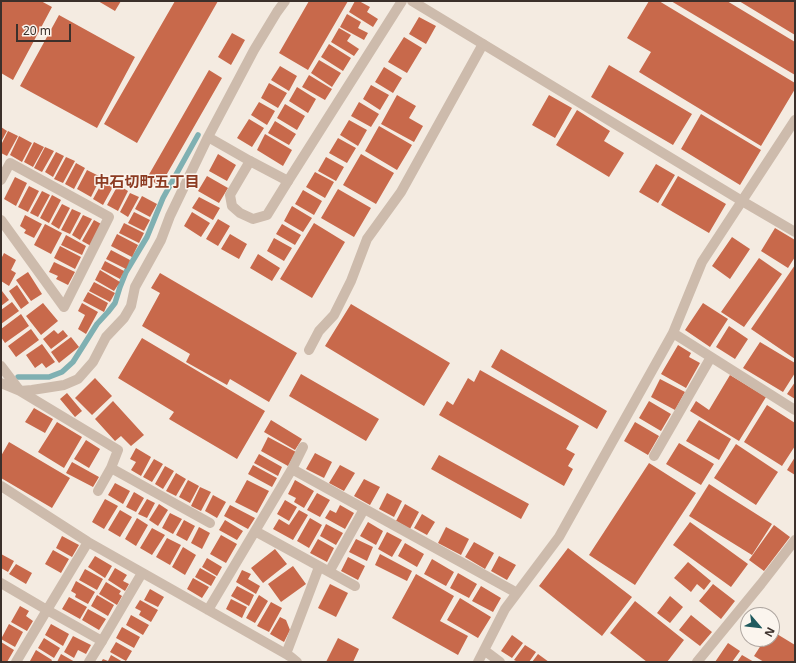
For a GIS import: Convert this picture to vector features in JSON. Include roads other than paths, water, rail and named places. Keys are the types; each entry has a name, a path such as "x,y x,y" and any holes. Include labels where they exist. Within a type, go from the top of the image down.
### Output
{"street":[{"path":"20,391 64,386 78,379 93,362 106,337 124,318 131,306 135,287 161,240 170,216 208,137 254,50 285,1"},
{"path":"250,161 230,195 232,206 240,213 253,220 267,215 402,1"},
{"path":"412,1 795,232"},
{"path":"309,350 319,331 334,315 351,281 367,239 401,192 483,44"},
{"path":"478,662 505,609 559,537 673,333 702,262 795,120"},
{"path":"208,137 288,181"},
{"path":"1,180 10,163 110,218 64,307 1,220"},
{"path":"673,333 795,410"},
{"path":"654,456 711,357"},
{"path":"1,366 20,391"},
{"path":"1,383 20,391 118,450 111,468 98,491"},
{"path":"208,610 292,469 303,447"},
{"path":"111,468 210,524"},
{"path":"292,469 516,593"},
{"path":"1,486 88,542 286,654 297,662"},
{"path":"329,572 364,509"},
{"path":"255,531 355,586"},
{"path":"697,662 795,540"},
{"path":"16,662 88,542"},
{"path":"286,654 320,566"},
{"path":"89,662 142,573"},
{"path":"1,583 102,641"},
{"path":"484,650 500,662"}],"waterway":[{"path":"18,377 49,377 62,372 73,362 97,324 115,303 126,272 147,237 163,198 198,135"}],"district":[{"name":"中石切町五丁目","path":"147,183"}]}
